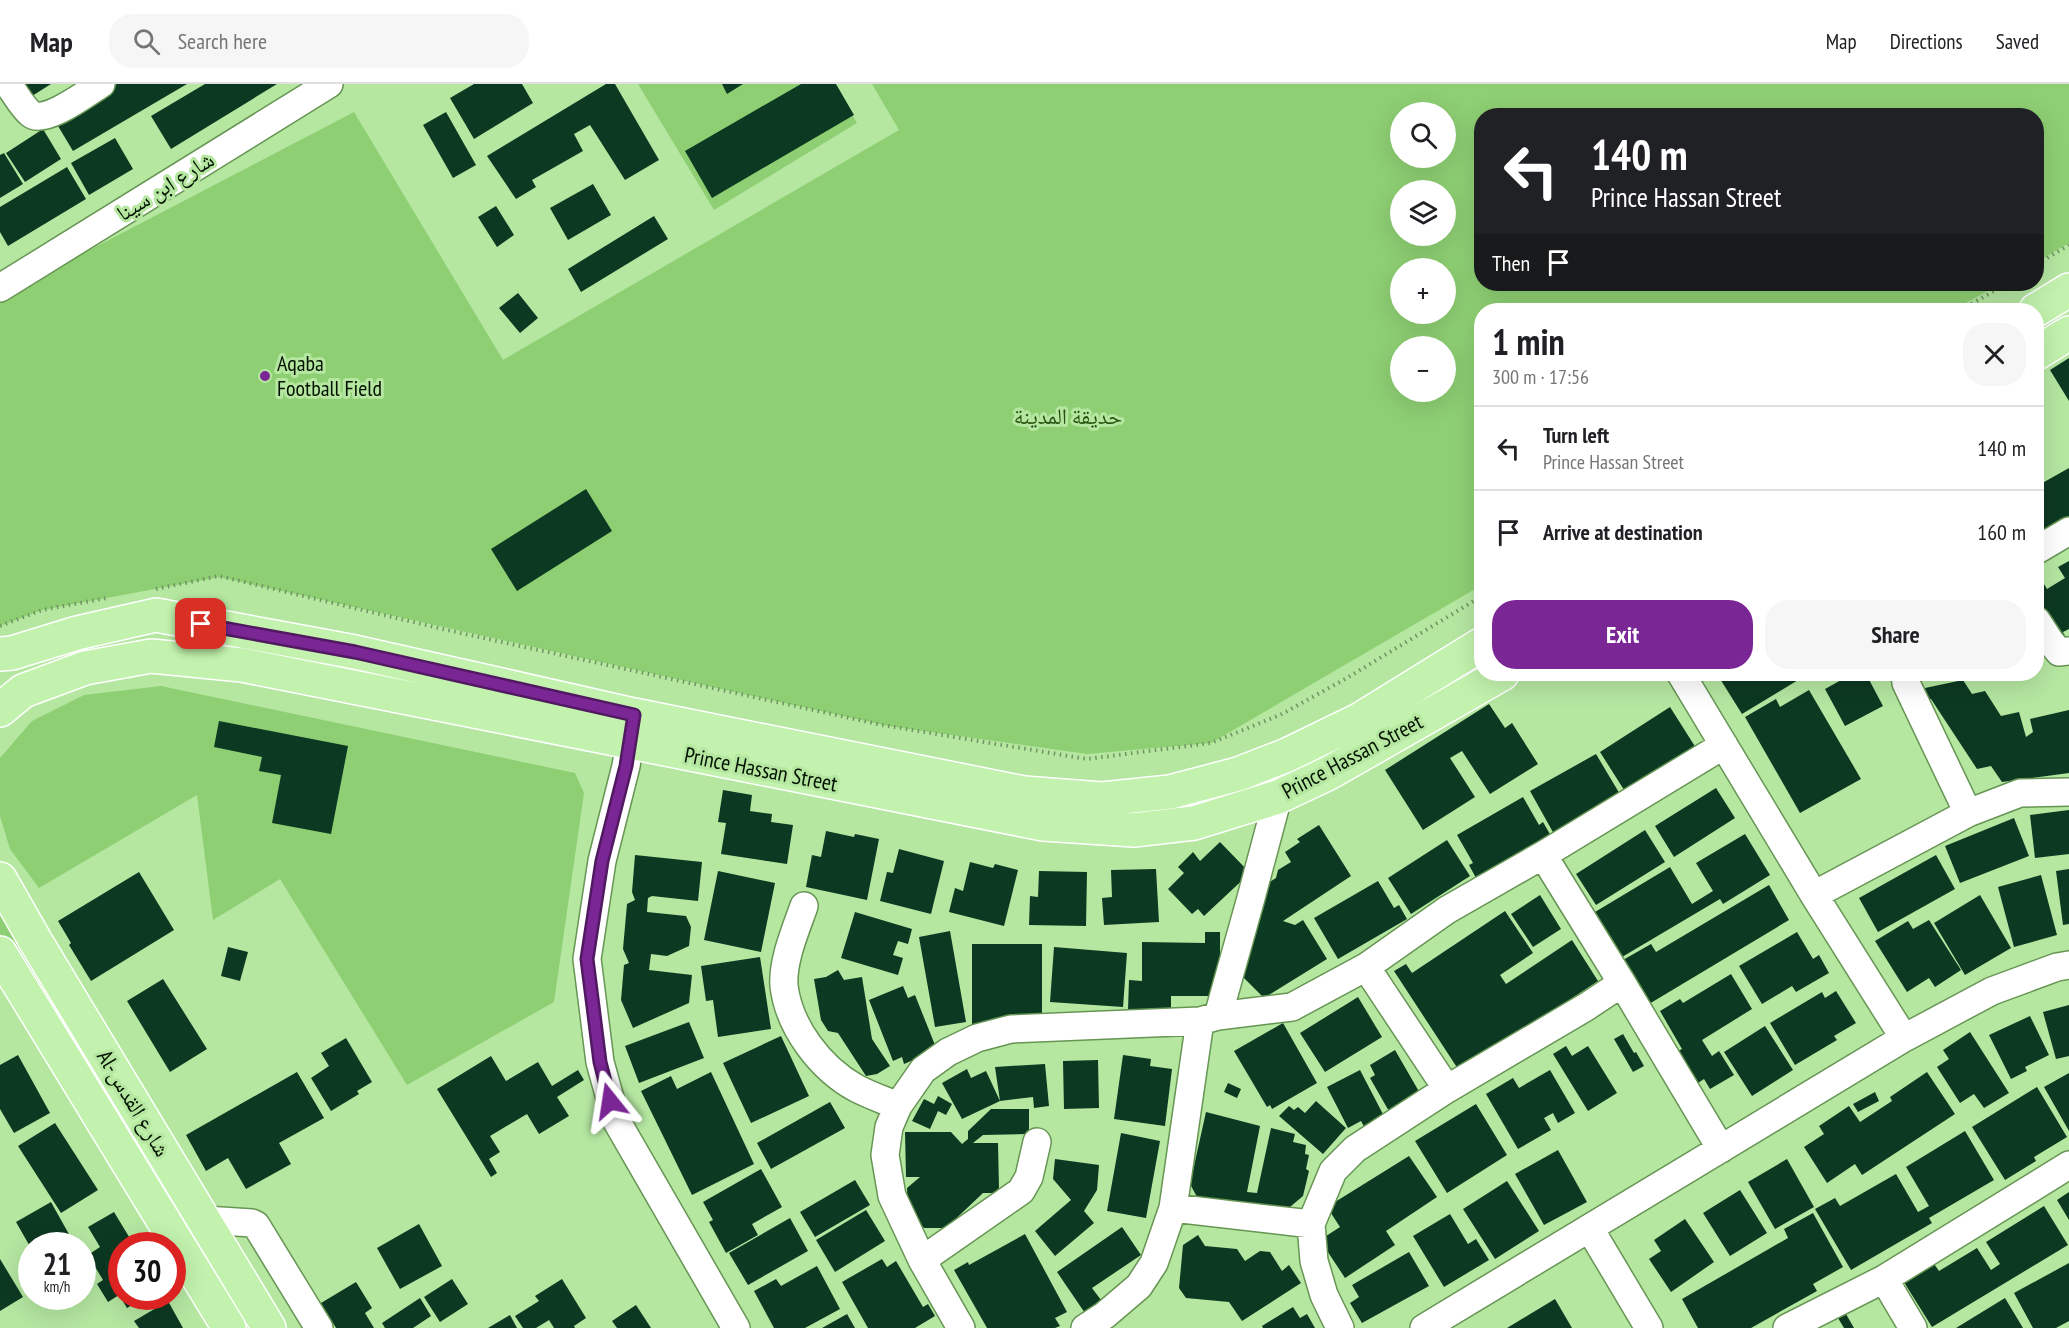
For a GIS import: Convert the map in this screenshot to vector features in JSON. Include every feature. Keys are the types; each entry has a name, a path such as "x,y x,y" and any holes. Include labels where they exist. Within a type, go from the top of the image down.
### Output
{"main road":[{"path":"2044,305 2069,290"},
{"path":"2044,349 2069,333"},
{"name":"Prince Hassan Street","path":"0,654 12,653 77,633 156,615 355,652 632,729 1043,824 1134,830 1194,823 1278,797 1329,773 1490,681"},
{"name":"Prince Hassan Street","path":"0,710 23,691 85,668 151,656 242,666 1024,793 1102,799 1170,792 1238,774 1287,755 1359,720 1474,649"},
{"name":"Al-شارع القدس","path":"0,879 269,1328"},
{"name":"Al-شارع القدس","path":"0,953 229,1328"},
{"path":"212,1299 242,1281"}],"street":[{"path":"8,84 31,115 39,117 52,113 101,84"},
{"name":"شارع ابن سينا","path":"3,278 329,84"},
{"path":"2044,546 2069,531"},
{"path":"2044,631 2059,652 2069,651"},
{"path":"1685,681 1814,895 1904,1038"},
{"path":"1906,681 1968,813"},
{"path":"632,729 602,861 587,959 600,1062 616,1120 736,1328"},
{"path":"961,1328 922,1260 891,1196 885,1155 889,1127 898,1106 923,1070 948,1052 977,1038 1011,1029 1209,1018 1292,1008 1366,967 1447,910 1543,855 1724,744"},
{"path":"1814,895 1968,813 2020,793 2069,792"},
{"path":"1085,1328 1106,1315 1139,1286 1154,1263 1173,1208 1209,1018 1278,797"},
{"path":"1543,855 1721,1149"},
{"path":"804,906 788,951 784,985 793,1018 812,1050 832,1071 855,1088 898,1106"},
{"path":"1424,1328 1452,1321 1590,1229 1904,1038 1992,991 2057,967 2069,965"},
{"path":"1366,967 1447,1089"},
{"path":"1340,1328 1324,1295 1314,1261 1311,1224 1333,1171 1355,1149 1447,1089 1586,1007 1622,983"},
{"path":"922,1260 1021,1191 1029,1177 1037,1142"},
{"path":"1787,1328 1884,1279 2069,1165"},
{"path":"1173,1208 1311,1224"},
{"path":"205,1220 255,1225 319,1328"},
{"path":"1590,1229 1649,1328"},
{"path":"1884,1279 1913,1328"}],"path":[{"path":"2044,260 2069,245"},
{"path":"1973,303 1994,291"},
{"path":"153,589 219,576 458,632 882,725 1087,759 1210,743 1281,715 1474,601"},
{"path":"0,626 42,610 108,598"}],"green space":[{"path":"638,84 834,84 857,123 714,210"},
{"name":"حديقة المدينة","path":"872,84 2069,84 2069,243 2044,258 2044,108 1474,108 1474,291 1987,291 1966,303 1474,303 1474,590 1211,743 1087,754 888,726 219,577 42,610 0,626 0,302 32,280 354,112 503,360 899,130"},
{"path":"161,686 575,773 584,793 554,1002 407,1085 280,879 213,920 197,795 39,888 10,849 0,816 0,758 32,721 84,695"},
{"path":"0,901 219,1272 215,1272 165,1190 134,1154 0,934"}],"building":[{"path":"25,84 51,84 32,96"},
{"path":"117,84 187,84 73,151 55,121"},
{"path":"205,84 277,84 171,149 151,116"},
{"path":"474,84 522,84 533,103 474,139 450,98"},
{"path":"606,84 615,84 659,160 625,180 590,125 574,134 583,151 532,180 536,187 516,199 487,156"},
{"path":"722,84 743,84 727,94"},
{"path":"801,84 836,84 854,115 712,198 685,151"},
{"path":"446,112 476,165 453,178 423,125"},
{"path":"43,129 61,159 25,182 6,153"},
{"path":"115,138 133,169 89,195 71,163"},
{"path":"4,153 23,184 0,198 0,155"},
{"path":"67,167 86,199 8,246 0,232 0,207"},
{"path":"593,184 611,215 568,240 550,208"},
{"path":"496,206 514,235 497,247 478,217"},
{"path":"654,216 668,239 581,292 568,269"},
{"path":"518,293 538,318 520,333 499,308"},
{"path":"2069,358 2069,401 2050,370"},
{"path":"2069,468 2069,518 2044,532 2044,482"},
{"path":"586,489 612,531 517,591 491,549"},
{"path":"2069,561 2069,629 2063,632 2066,638 2056,643 2044,622 2044,584 2047,589 2065,578 2058,567"},
{"path":"1721,681 1796,681 1742,714"},
{"path":"1839,681 1870,681 1883,706 1845,726 1825,689"},
{"path":"1964,681 1972,694 1985,691 2001,716 2019,712 2026,737 2033,732 2030,719 2069,710 2069,773 2002,782 1991,766 1977,769 1931,699 1927,699 1925,688"},
{"path":"1809,690 1861,779 1800,813 1745,717 1776,699 1780,707"},
{"path":"1489,704 1505,728 1512,723 1538,764 1490,794 1462,751 1450,758 1475,797 1423,830 1385,770"},
{"path":"1670,707 1696,748 1626,793 1600,752"},
{"path":"219,721 348,746 331,834 272,823 281,775 259,771 262,757 214,747"},
{"path":"1596,754 1621,796 1554,834 1530,791"},
{"path":"1716,788 1735,818 1674,857 1655,826"},
{"path":"723,790 752,795 750,811 772,814 771,822 793,825 787,864 721,854 726,823 718,822"},
{"path":"1523,797 1539,825 1543,822 1551,836 1476,878 1469,865 1473,863 1457,835"},
{"path":"2069,810 2069,854 2035,858 2030,815"},
{"path":"2014,818 2029,856 1960,883 1945,846"},
{"path":"1319,825 1351,876 1283,921 1295,925 1303,920 1327,959 1264,998 1238,972 1268,883 1276,878 1278,870 1291,862 1285,852 1300,842 1297,839"},
{"path":"1645,830 1665,862 1596,905 1576,874"},
{"path":"826,831 879,839 867,900 806,887 812,855 821,857"},
{"path":"1745,834 1770,875 1723,904 1720,899 1622,957 1595,912 1670,867 1692,904 1713,891 1696,863"},
{"path":"1447,840 1470,876 1411,914 1388,878"},
{"path":"1220,842 1250,873 1204,916 1198,909 1192,914 1168,889 1184,873 1178,867 1193,852 1200,861"},
{"path":"899,849 944,861 931,914 880,901 887,872 893,873"},
{"path":"635,855 702,862 698,901 652,896 648,898 647,912 686,916 691,927 689,946 667,956 651,954 649,970 692,975 689,1003 633,1028 621,1000 624,965 629,963 623,949 627,904 635,900 632,892"},
{"path":"1936,855 1955,889 1878,932 1859,898"},
{"path":"970,862 993,868 995,864 1018,870 1004,926 949,912 955,888 963,891"},
{"path":"1156,869 1159,922 1104,925 1102,898 1112,897 1111,870"},
{"path":"2069,869 2069,924 2063,925 2056,871"},
{"path":"718,871 775,883 761,952 704,940"},
{"path":"1039,871 1087,872 1086,926 1029,925 1030,896 1038,897"},
{"path":"139,872 174,930 91,981 69,945 71,943 58,921"},
{"path":"2041,875 2057,935 2014,947 1998,887"},
{"path":"1378,881 1394,908 1399,905 1407,919 1338,959 1314,918"},
{"path":"1769,885 1789,920 1649,1004 1623,960 1651,944 1656,952"},
{"path":"1540,895 1561,929 1533,947 1511,914"},
{"path":"1980,895 2011,948 1965,975 1934,923"},
{"path":"1505,911 1533,953 1500,975 1506,984 1572,940 1598,981 1460,1072 1394,971 1406,964 1412,973"},
{"path":"855,912 912,929 908,944 898,941 893,955 903,958 898,975 841,958"},
{"path":"1929,920 1961,970 1935,987 1929,978 1907,992 1875,941 1908,921 1913,929"},
{"path":"950,931 966,1022 935,1027 919,937"},
{"path":"1205,932 1220,932 1220,996 1171,996 1171,1011 1128,1010 1129,980 1142,981 1142,942 1205,943"},
{"path":"1797,932 1813,959 1819,955 1829,973 1796,992 1792,986 1762,1004 1739,966"},
{"path":"972,944 1042,944 1042,1025 972,1025"},
{"path":"228,947 248,952 240,981 221,976"},
{"path":"1054,947 1127,953 1123,1007 1050,1002"},
{"path":"760,957 771,1029 718,1037 713,1000 706,1001 701,966"},
{"path":"838,970 844,980 862,977 872,1039 890,1066 877,1074 866,1076 838,1033 828,1031 821,1020 814,979 826,977"},
{"path":"1731,974 1752,1009 1702,1040 1712,1056 1719,1051 1734,1075 1710,1089 1704,1079 1698,1083 1678,1051 1682,1049 1660,1011 1680,999 1683,1003"},
{"path":"163,979 207,1049 170,1072 127,1001"},
{"path":"903,986 908,998 915,995 937,1050 904,1064 902,1057 893,1061 869,1000"},
{"path":"1836,991 1856,1023 1834,1036 1837,1040 1795,1065 1770,1023 1822,992 1825,998"},
{"path":"1358,997 1382,1037 1325,1072 1300,1033"},
{"path":"2069,1005 2069,1056 2056,1059 2043,1012"},
{"path":"2030,1016 2049,1055 2025,1067 2027,1071 2011,1079 1989,1035"},
{"path":"689,1022 704,1058 639,1083 625,1046"},
{"path":"1283,1023 1317,1083 1272,1109 1270,1105 1267,1107 1234,1051"},
{"path":"1765,1026 1793,1070 1752,1096 1724,1052"},
{"path":"1970,1032 2009,1093 1984,1108 1974,1094 1960,1103 1937,1067 1949,1059 1943,1050"},
{"path":"1623,1034 1644,1066 1633,1072 1614,1039"},
{"path":"781,1036 809,1096 751,1123 723,1063"},
{"path":"346,1038 372,1082 357,1091 359,1094 331,1111 311,1078 329,1066 321,1053"},
{"path":"1566,1046 1572,1056 1588,1046 1617,1093 1588,1111 1553,1054"},
{"path":"1395,1050 1421,1095 1390,1113 1370,1078 1375,1075 1370,1065"},
{"path":"18,1055 50,1113 14,1133 0,1109 0,1065"},
{"path":"1123,1055 1151,1059 1150,1066 1172,1069 1165,1126 1114,1119"},
{"path":"491,1056 506,1081 538,1062 552,1086 578,1070 584,1080 557,1097 569,1116 539,1134 527,1114 490,1136 500,1152 489,1159 497,1173 491,1177 437,1089"},
{"path":"1098,1060 1099,1108 1064,1109 1063,1061"},
{"path":"1045,1064 1049,1106 1034,1108 1033,1097 1000,1101 995,1067"},
{"path":"967,1069 971,1078 986,1071 1000,1101 962,1119 942,1083"},
{"path":"1360,1070 1386,1120 1366,1130 1361,1121 1348,1128 1327,1087"},
{"path":"1550,1070 1575,1113 1558,1123 1553,1113 1544,1118 1551,1130 1518,1149 1486,1094 1513,1078 1519,1088"},
{"path":"297,1072 324,1118 279,1143 291,1164 246,1189 228,1158 206,1171 186,1135"},
{"path":"711,1072 754,1164 692,1195 641,1091 671,1076 677,1089"},
{"path":"1927,1072 1955,1114 1862,1175 1855,1164 1827,1183 1804,1147 1824,1134 1819,1126 1849,1106 1860,1122 1892,1101 1890,1097"},
{"path":"2069,1073 2069,1131 2044,1087"},
{"path":"1228,1083 1241,1089 1237,1098 1224,1092"},
{"path":"2037,1087 2067,1137 2034,1157 2036,1161 2005,1180 1972,1127"},
{"path":"1875,1092 1879,1101 1858,1112 1853,1104"},
{"path":"938,1096 952,1104 946,1115 938,1111 930,1129 912,1121 924,1099 934,1104"},
{"path":"1316,1101 1346,1128 1323,1154 1279,1116 1289,1106 1294,1110 1298,1107 1305,1113"},
{"path":"830,1102 845,1128 771,1169 757,1143"},
{"path":"1476,1104 1507,1155 1447,1193 1415,1141"},
{"path":"991,1109 1029,1109 1029,1134 983,1135 973,1143 998,1143 999,1188 994,1193 983,1193 946,1228 924,1228 908,1211 907,1188 920,1177 906,1177 905,1132 951,1132 962,1144 968,1139 968,1131"},
{"path":"1206,1112 1260,1126 1247,1192 1257,1193 1271,1128 1295,1134 1293,1142 1306,1145 1305,1154 1309,1155 1306,1169 1309,1171 1303,1196 1284,1212 1197,1197 1190,1184"},
{"path":"55,1123 98,1190 61,1213 18,1146"},
{"path":"1965,1131 1994,1180 1929,1218 1932,1223 1851,1270 1815,1209 1835,1198 1840,1206 1896,1174 1918,1212 1929,1206 1906,1167"},
{"path":"1121,1133 1160,1141 1146,1218 1107,1211"},
{"path":"1558,1150 1587,1202 1544,1225 1515,1174"},
{"path":"1409,1156 1437,1197 1386,1231 1395,1245 1345,1278 1320,1240 1340,1227 1327,1207"},
{"path":"1055,1159 1099,1165 1097,1190 1084,1211 1094,1223 1055,1256 1035,1231 1071,1200 1053,1179"},
{"path":"1787,1159 1814,1207 1775,1229 1748,1182"},
{"path":"761,1169 782,1207 752,1224 758,1235 726,1253 709,1222 713,1220 703,1202"},
{"path":"855,1180 870,1205 815,1237 800,1212"},
{"path":"1507,1181 1539,1231 1495,1259 1463,1209"},
{"path":"1740,1190 1767,1233 1730,1256 1703,1213"},
{"path":"2069,1192 2069,1220 2057,1200"},
{"path":"51,1202 68,1232 22,1232 16,1222"},
{"path":"2044,1206 2068,1245 1932,1327 1902,1279 1932,1261 1939,1271 1977,1248 1991,1270 2000,1264 1986,1242"},
{"path":"866,1210 885,1241 835,1272 816,1240"},
{"path":"114,1212 126,1232 108,1232 108,1302 97,1284 103,1280 96,1268 96,1250 100,1247 96,1240 96,1232 91,1232 88,1227"},
{"path":"1813,1213 1843,1267 1813,1284 1817,1291 1751,1328 1698,1328 1682,1299 1788,1238 1784,1229"},
{"path":"1450,1214 1468,1244 1476,1239 1489,1260 1444,1287 1413,1236"},
{"path":"790,1218 808,1251 748,1285 729,1253"},
{"path":"1685,1219 1714,1262 1671,1292 1649,1259 1661,1251 1654,1240"},
{"path":"419,1224 442,1266 400,1289 377,1248"},
{"path":"1122,1227 1141,1255 1092,1288 1104,1304 1087,1316 1057,1272"},
{"path":"1025,1234 1067,1312 1055,1318 1060,1326 1055,1328 987,1328 954,1270 968,1262 969,1265"},
{"path":"1198,1235 1205,1246 1237,1249 1245,1261 1260,1251 1270,1252 1282,1271 1289,1265 1301,1283 1242,1321 1229,1302 1186,1298 1179,1288 1183,1245"},
{"path":"1409,1252 1429,1286 1362,1323 1350,1303 1359,1297 1352,1285"},
{"path":"0,1259 18,1289 18,1300 0,1311"},
{"path":"882,1259 887,1267 896,1261 923,1307 928,1304 935,1316 915,1328 868,1328 842,1282"},
{"path":"2069,1263 2069,1321 2056,1328 2033,1328 2014,1293"},
{"path":"817,1266 840,1309 805,1328 774,1328 754,1291 776,1279 781,1286"},
{"path":"452,1279 468,1304 440,1322 424,1297"},
{"path":"562,1279 586,1318 574,1326 575,1328 554,1328 549,1320 536,1328 523,1328 515,1316 539,1301 535,1296"},
{"path":"356,1282 372,1308 365,1313 374,1328 336,1328 321,1303"},
{"path":"420,1298 431,1316 413,1328 385,1328 382,1323"},
{"path":"2005,1298 2023,1328 1956,1328"},
{"path":"1555,1299 1572,1328 1507,1328"},
{"path":"636,1305 651,1328 617,1328 612,1321"},
{"path":"1293,1307 1300,1318 1307,1314 1315,1328 1263,1328 1262,1326"},
{"path":"153,1310 173,1310 183,1328 139,1328 134,1321"},
{"path":"847,1314 855,1328 822,1328"},
{"path":"1846,1314 1854,1328 1844,1328 1838,1318"},
{"path":"510,1315 517,1328 488,1328"}],"place":[{"name":"Aqaba Football Field","path":"265,376"}],"route":[{"path":"201,624 355,652 634,715 626,766 602,861 587,959 600,1062 610,1101"}]}
